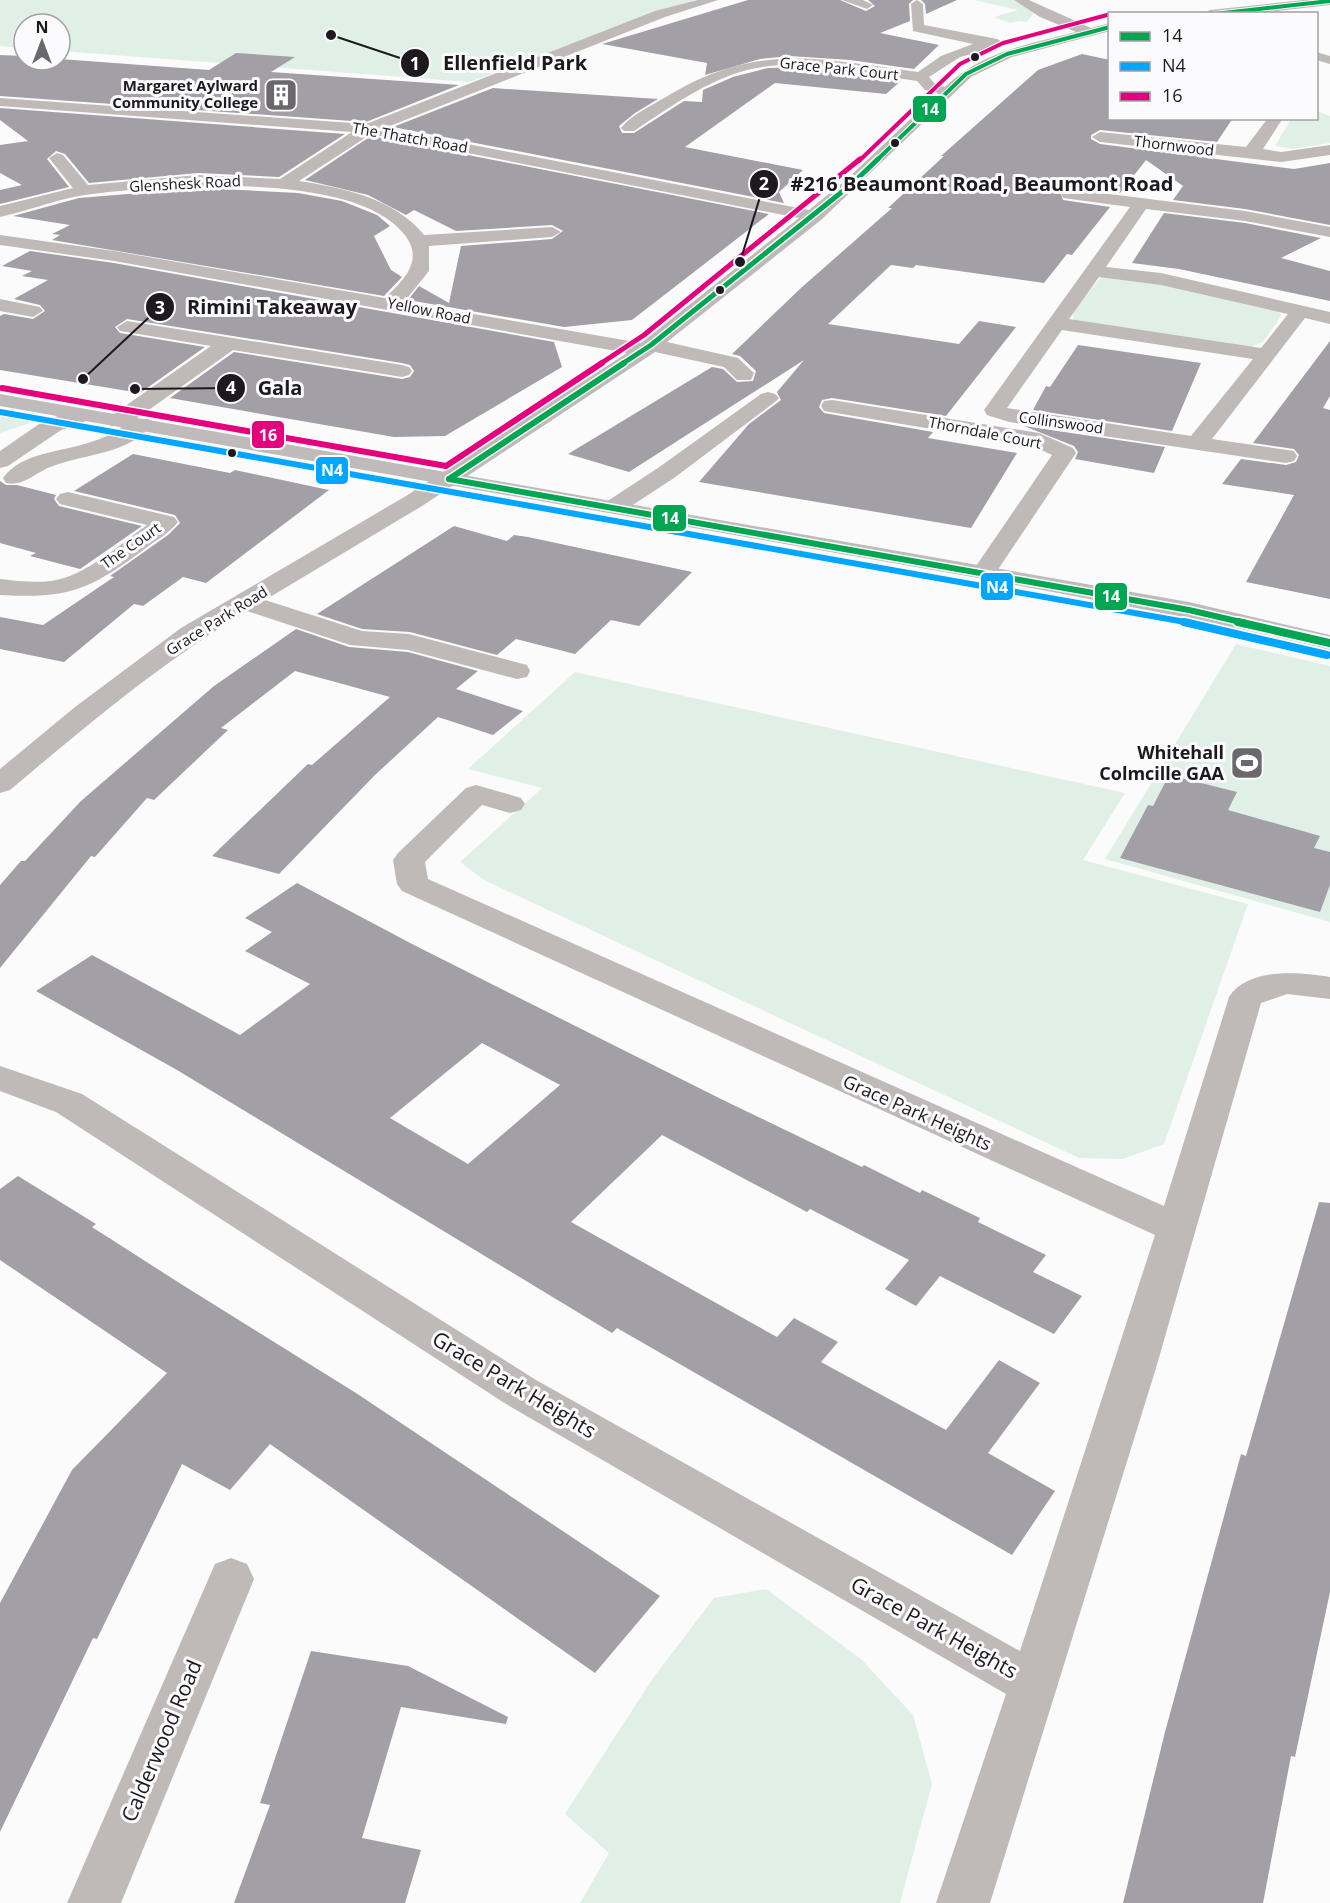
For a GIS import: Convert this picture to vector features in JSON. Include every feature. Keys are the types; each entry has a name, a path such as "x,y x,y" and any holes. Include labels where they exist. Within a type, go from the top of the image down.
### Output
{"main road":[{"path":"0,400 984,572 1189,610 1330,643"}],"street":[{"path":"285,183 368,129 660,14 712,0"},
{"path":"848,0 867,5"},
{"path":"1020,0 1045,15 1108,39"},
{"path":"1228,12 1330,1"},
{"path":"917,4 918,28 993,44"},
{"path":"921,78 935,63 958,53 993,44 1040,43 1108,27"},
{"name":"Grace Park Road","path":"0,784 40,748 190,634 449,479 648,347 853,183 946,91 984,64 1040,43"},
{"path":"836,66 861,52"},
{"name":"Grace Park Court","path":"629,128 684,91 747,65 768,62 836,66 921,78 930,87 946,91"},
{"name":"The Thatch Road","path":"1,93 368,129 814,216"},
{"path":"1249,152 1257,146 1275,120"},
{"name":"Thornwood","path":"1100,137 1281,157 1330,150"},
{"path":"57,158 84,191"},
{"name":"Glenshesk Road","path":"0,212 38,200 84,191 224,180 285,183 350,196 383,210 417,233 421,241"},
{"path":"1069,194 1245,216 1330,232"},
{"name":"Collinswood","path":"1141,204 996,410 1009,416 1286,456"},
{"path":"390,304 409,286 422,267 421,241 552,232"},
{"name":"Yellow Road","path":"0,240 114,256 731,362 744,373 744,376"},
{"path":"1095,271 1161,279 1330,318"},
{"path":"0,305 33,311"},
{"path":"1198,442 1300,312"},
{"path":"1057,323 1266,355"},
{"path":"127,327 402,370"},
{"path":"7,469 94,451 116,442 130,423 228,344"},
{"path":"614,507 666,473 768,398"},
{"name":"Thorndale Court","path":"832,406 1039,440 1065,453 984,572"},
{"path":"7,469 53,425 81,415"},
{"name":"The Court","path":"0,587 39,590 62,587 87,576 166,522 68,499"},
{"path":"245,602 348,636 409,642 518,672"},
{"name":"Grace Park Heights","path":"510,804 476,794 410,860 412,884 1177,1228"},
{"name":"Grace Park Heights","path":"963,1903 1135,1368 1246,998 1264,986 1299,983 1330,988"},
{"name":"Grace Park Heights","path":"0,1078 69,1103 521,1392 1034,1684"},
{"name":"Calderwood Road","path":"94,1903 231,1580"}],"shaded area":[{"path":"0,0 703,0 469,82 72,52 72,12 12,12 12,47 0,46"},
{"path":"974,0 1015,0 1035,12 1027,22 1010,23 994,17 1018,10"},
{"path":"1318,111 1330,116 1330,143 1292,149 1275,146 1290,120 1318,120"},
{"path":"1101,277 1132,278 1279,310 1281,316 1263,342 1250,347 1074,321 1072,312"},
{"path":"0,415 36,421 0,433"},
{"name":"Whitehall Colmcille GAA","path":"1236,644 1330,666 1330,922 1105,859"},
{"path":"575,672 1125,793 1083,860 1248,904 1164,1144 1123,1159 1079,1158 484,880 460,862 542,788 468,769"},
{"path":"766,1589 861,1659 913,1715 932,1784 900,1903 580,1903 609,1853 565,1814 653,1678 714,1598"}],"building":[{"path":"748,0 840,0 866,11 875,6 868,0 913,0 909,4 910,21 880,33 939,45 914,69 850,60 789,56 760,59 705,75 707,63 602,44"},
{"path":"921,0 957,0 926,14 925,4"},
{"path":"236,53 295,57 271,72 459,85 366,122 0,96 0,55 12,56 12,72 72,72 72,60 209,70"},
{"path":"1082,54 1108,60 1108,120 1232,120 1217,142 1100,130 1091,135 1091,139 1100,144 1294,169 1330,163 1330,225 1245,209 1173,200 1183,186 1146,160 1120,193 1069,187 1060,192 1063,200 1110,207 1072,255 1067,254 1044,283 916,265 913,268 891,265 828,324 959,344 979,321 1016,327 946,416 832,398 822,400 819,407 824,413 933,432 928,438 1017,453 971,528 699,482 749,424 781,400 777,392 804,360 629,472 568,454 712,367 723,369 737,382 753,381 756,371 740,356 732,354 801,288 892,208 888,208 944,156 941,156 1038,70"},
{"path":"810,67 901,81 886,94 775,83 685,147 803,170 779,192 784,203 393,127 493,88 658,99 619,126 622,133 634,133 684,101 702,102 703,90 733,77 768,68"},
{"path":"0,108 345,134 279,177 198,173 89,183 65,154 56,151 47,159 69,187 0,204 0,190 22,185 0,173 0,145 28,141 0,120"},
{"path":"371,136 769,214 632,320 564,327 408,300 419,286 449,303 461,246 552,239 563,231 552,225 456,231 414,210 406,215 368,195 305,180"},
{"path":"201,188 298,193 342,201 377,215 390,226 374,236 391,270 402,277 384,296 52,240 60,235 52,234 70,225 13,216 79,198"},
{"path":"1164,213 1245,223 1321,238 1281,258 1330,271 1330,301 1179,269 1132,263"},
{"path":"30,251 114,263 554,342 562,367 445,436 394,437 170,398 234,352 402,379 410,377 414,371 410,365 402,363 127,319 115,327 120,333 205,347 140,393 0,370 0,316 4,314 33,319 45,311 40,305 14,299 48,280 22,276 32,271 2,266"},
{"path":"1330,341 1330,396 1323,408 1330,410 1330,599 1246,582 1294,495 1222,484 1241,459 1286,465 1296,462 1299,455 1294,449 1253,443"},
{"path":"1078,345 1201,363 1172,431 1033,410 1046,386 1050,387"},
{"path":"1024,426 1165,447 1154,473 1075,459 1078,452 1074,446"},
{"path":"133,454 230,473 235,470 329,490 206,583 183,577 143,606 134,604 64,662 0,649 0,617 43,625 114,577 110,576 168,535 180,523 175,515 74,491"},
{"path":"0,481 6,485 17,485 56,495 54,499 59,506 142,526 80,569 30,556 36,553 0,543"},
{"path":"454,526 507,541 514,535 528,537 692,572 639,626 611,620 575,654 516,639 497,655 410,632 362,629 317,614"},
{"path":"296,629 349,647 408,652 478,671 456,689 523,711 493,735 438,717 375,775 279,874 212,856 308,764 312,765 390,697 295,671 221,728 228,730 154,800 147,798 95,857 91,856 0,968 0,885 81,801 214,686"},
{"path":"1169,775 1237,792 1228,810 1320,836 1314,848 1330,852 1330,885 1320,912 1120,858 1148,805 1153,806"},
{"path":"297,883 414,945 721,1099 862,1167 864,1165 920,1193 922,1190 980,1218 978,1222 1046,1255 1033,1272 1082,1296 1054,1334 940,1276 916,1306 885,1289 909,1260 810,1209 807,1212 662,1135 571,1222 777,1337 794,1318 838,1342 821,1362 946,1430 999,1360 1040,1383 988,1453 1055,1491 1012,1555 617,1328 612,1333 177,1070 36,991 92,955 240,1035 310,984 245,951 272,932 245,918","holes":["482,1043 560,1085 468,1164 390,1118"]},
{"path":"18,1176 96,1224 92,1227 356,1393 660,1596 595,1673 270,1444 230,1490 182,1464 97,1639 93,1638 0,1832 0,1603 72,1470 167,1373 0,1260 0,1189"},
{"path":"1319,1202 1330,1203 1330,1592 1295,1757 1291,1756 1263,1903 1123,1903 1165,1732 1241,1454 1246,1456"},
{"path":"311,1651 408,1666 508,1717 506,1724 401,1707 362,1838 421,1850 405,1903 234,1903 270,1805 260,1803"}],"transit line":[{"name":"14","path":"1233,12 1330,1"},
{"name":"16","path":"2,388 446,466 644,335 845,174 960,64 1003,43 1107,15"},
{"name":"14","path":"449,479 651,345 853,183 966,74 1007,54 1108,28"},
{"name":"N4","path":"0,412 982,584 1187,622 1327,655"},
{"name":"14","path":"449,479 1189,610 1330,643"}],"place":[{"name":"Ellenfield Park","path":"331,35"},
{"name":"Margaret Aylward Community College","path":"281,95"},
{"name":"#216 Beaumont Road, Beaumont Road","path":"740,262"},
{"name":"Rimini Takeaway","path":"83,379"},
{"name":"Gala","path":"135,389"},
{"name":"Whitehall Colmcille GAA","path":"1247,763"}]}
